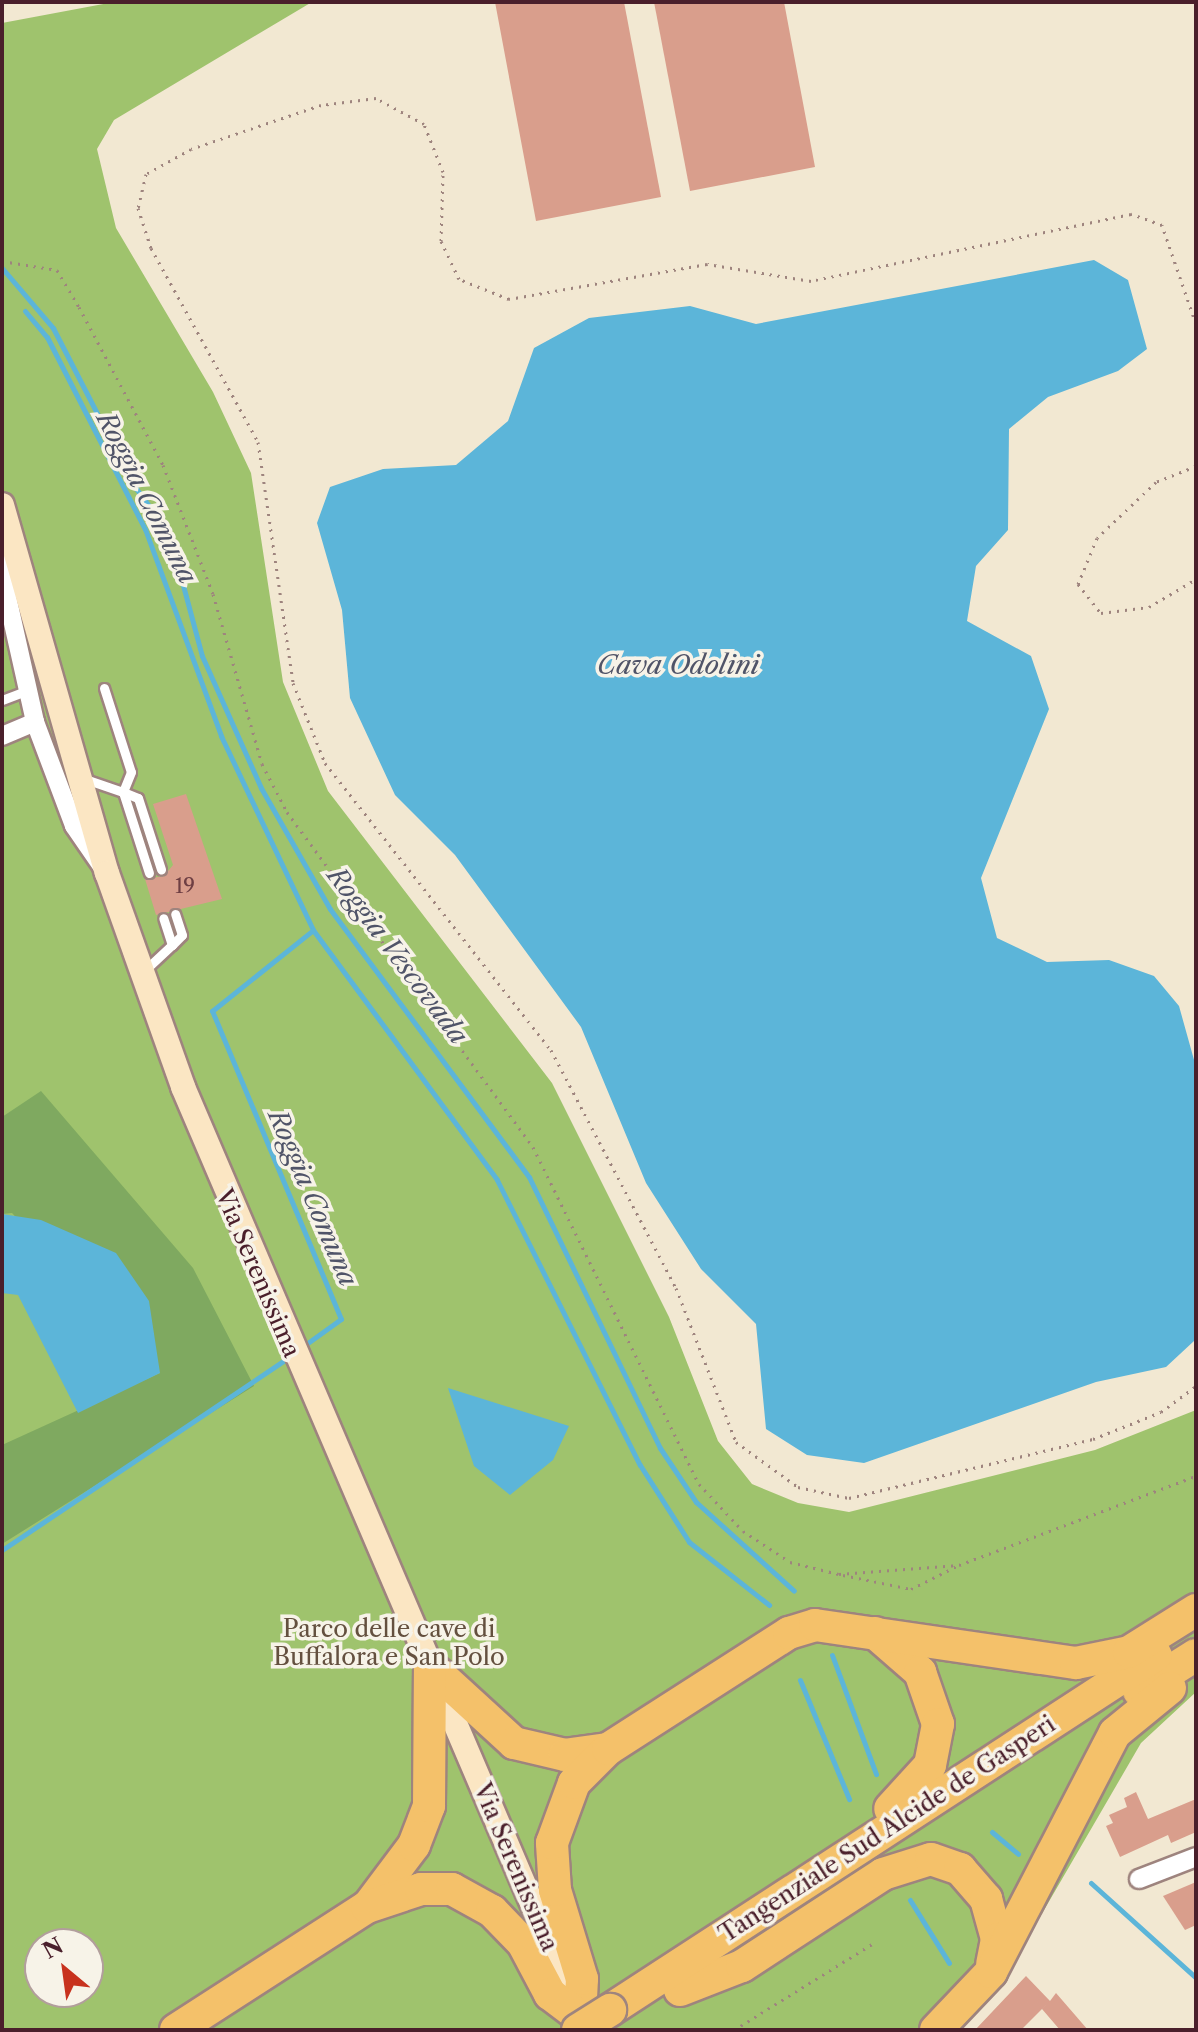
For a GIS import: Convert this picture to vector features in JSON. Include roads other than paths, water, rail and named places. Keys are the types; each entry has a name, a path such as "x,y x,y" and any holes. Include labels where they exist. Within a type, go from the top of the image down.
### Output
{"highway":[{"path":"601,2023 582,1979 555,1890 552,1843 574,1783 608,1749 789,1633 815,1625 869,1629 1076,1663 1129,1652 1196,1610"},
{"path":"744,1922 786,1876 896,1805 930,1765 938,1724 932,1694 902,1652 869,1629"},
{"name":"Tangenziale Sud Alcide de Gasperi","path":"601,2023 744,1922 1196,1630"},
{"name":"Tangenziale Sud Alcide de Gasperi","path":"601,2023 680,1990 1196,1655"},
{"path":"430,1666 514,1743 565,1755 608,1749"},
{"path":"367,1907 414,1845 429,1806 430,1666"},
{"path":"936,2030 991,1972 1115,1733 1141,1706 1196,1671"},
{"path":"680,1990 742,1966 883,1874 931,1859 960,1869 986,1899 997,1939 991,1972"},
{"path":"176,2030 367,1907 421,1889 473,1897 510,1927 550,1994 601,2023"}],"main road":[{"name":"Via Serenissima","path":"2,505 107,873 236,1223 430,1666 601,2023"}],"street":[{"path":"10,535 4,583 26,691 74,826 107,873"},
{"path":"2,736 35,722"},
{"path":"1139,1879 1196,1857"}],"lane":[{"path":"104,688 131,772 123,792 149,873"},
{"path":"2,700 26,691"},
{"path":"78,777 138,798 161,869"},
{"path":"142,973 182,935 175,914"},
{"path":"163,918 172,945"}],"water":[{"name":"Cava Odolini","path":"1094,260 1128,280 1147,349 1118,371 1048,397 1009,429 1008,530 976,566 967,621 1031,656 1049,709 981,878 997,938 1047,962 1109,960 1154,976 1179,1006 1196,1067 1194,1341 1166,1367 1096,1382 864,1463 807,1455 766,1429 756,1324 701,1269 646,1183 581,1027 455,855 395,795 350,698 342,610 317,523 330,487 383,469 456,465 508,421 534,348 589,318 690,306 756,324"},
{"path":"2,1214 41,1220 116,1253 149,1301 160,1373 78,1413 18,1295 2,1293"},
{"path":"448,1388 569,1426 553,1460 510,1495 474,1466"}],"waterway":[{"name":"Roggia Vescovada","path":"2,268 53,328 135,487 169,533 202,656 261,788 330,909 529,1177 660,1448 696,1502 794,1591"},
{"name":"Roggia Comuna","path":"25,311 47,337 145,529 221,736 313,930 497,1180 640,1465 689,1542 769,1605"},
{"name":"Roggia Comuna","path":"302,1347 341,1319 212,1011 313,930"},
{"name":"Roggia Comuna","path":"2,1550 291,1356"},
{"name":"Roggia Vescovada","path":"832,1655 876,1774"},
{"name":"Roggia Comuna","path":"800,1680 849,1799"},
{"name":"Roggia Vescovada","path":"992,1832 1018,1854"},
{"name":"Roggia Vescovada","path":"1091,1883 1196,1978"},
{"name":"Roggia Comuna","path":"910,1900 949,1963"}],"park label":[{"name":"Parco delle cave di Buffalora e San Polo","path":"389,1643"}]}
